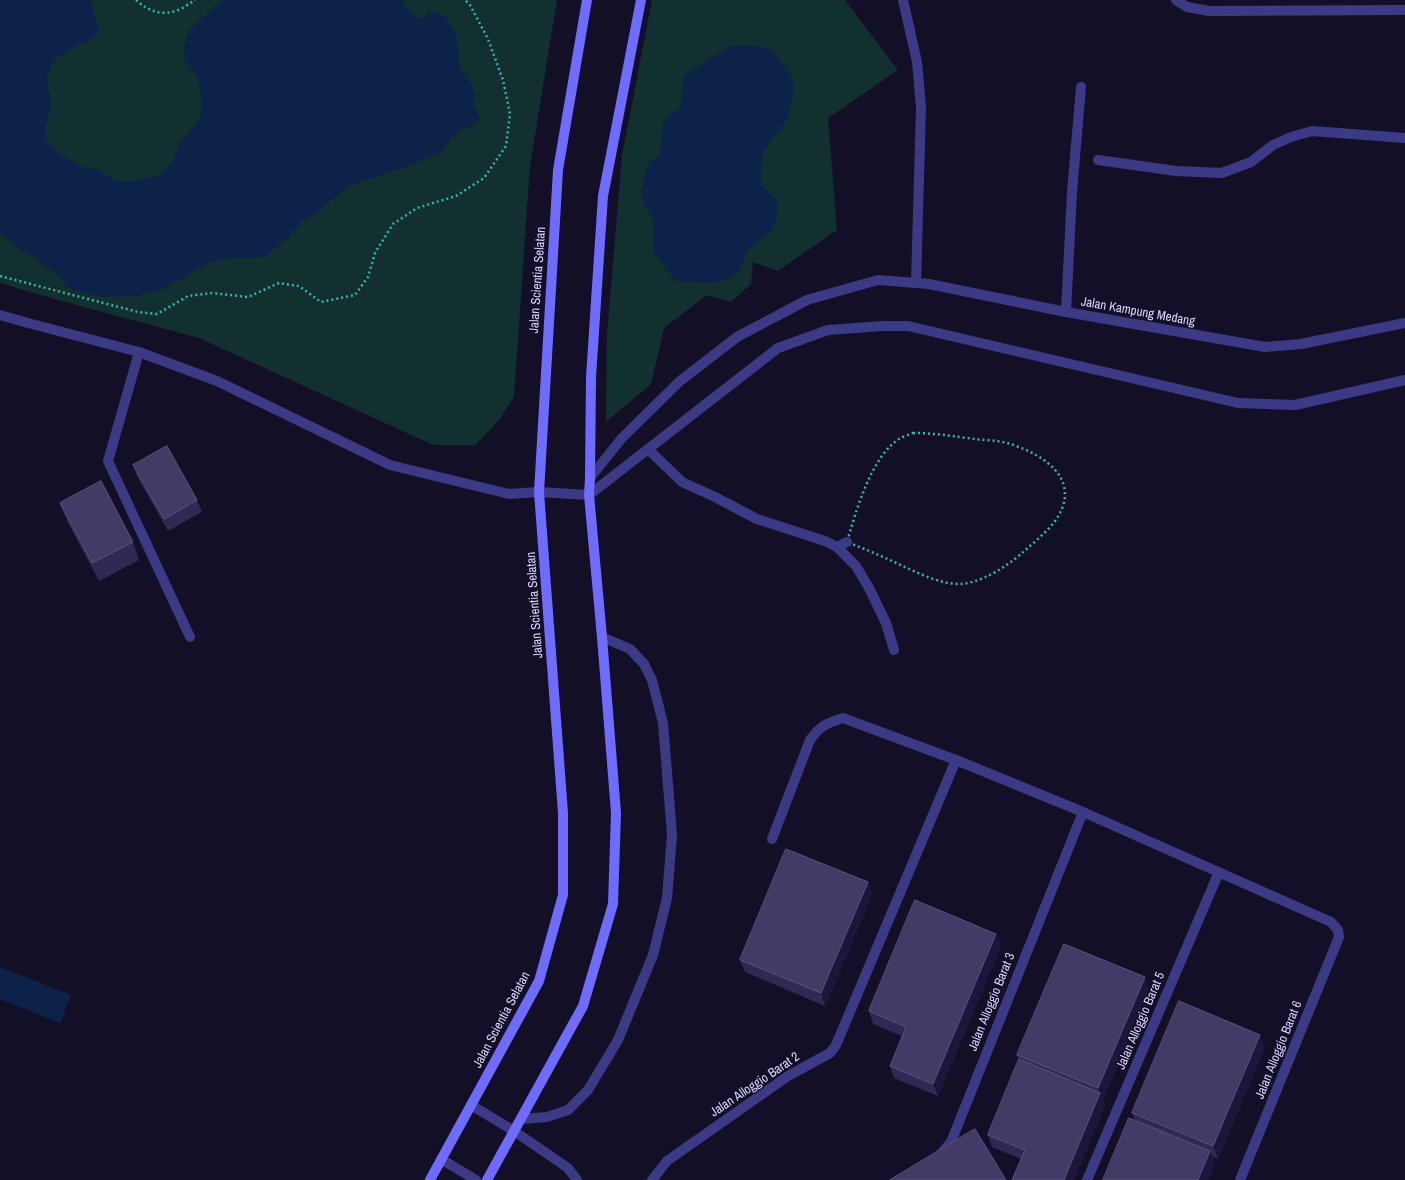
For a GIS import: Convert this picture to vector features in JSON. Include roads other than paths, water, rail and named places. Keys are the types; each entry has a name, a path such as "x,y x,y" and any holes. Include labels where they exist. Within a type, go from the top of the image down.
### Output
{"street":[{"name":"Jalan Scientia Selatan","path":"430,1180 539,980 564,894 563,813 539,492 558,170 588,0"},
{"path":"486,1180 584,1006 613,904 616,813 589,494 591,377 603,196 641,0"},
{"path":"902,0 917,62 921,107 916,283"},
{"path":"1176,0 1187,7 1209,11 1405,10"},
{"name":"Jalan Kampung Medang","path":"1081,87 1072,192 1066,312 1265,347 1301,344 1405,324"},
{"path":"1098,160 1176,171 1222,172 1251,162 1273,145 1291,137 1312,131 1405,138"},
{"path":"590,478 622,438 680,381 737,337 806,300 878,280 929,284 1066,312"},
{"path":"0,315 139,352 217,381 390,465 509,494 539,492 589,494 778,348 828,330 883,326 908,326 1238,403 1295,405 1405,380"},
{"path":"139,352 108,461 190,637"},
{"path":"648,449 682,482 757,519 825,541 837,547 856,566 869,588 886,623 894,650"},
{"path":"837,547 847,542"},
{"path":"521,1118 547,1117 568,1110 588,1090 618,1040 653,955 667,898 672,835 663,723 652,680 644,664 630,650 602,637"},
{"path":"772,839 810,740 819,728 843,718 956,760 1083,812 1219,872"},
{"name":"Jalan Alloggio Barat 2","path":"652,1180 667,1162 788,1076 830,1053 836,1045 956,760"},
{"name":"Jalan Alloggio Barat 3","path":"932,1160 942,1153 951,1142 1083,812"},
{"name":"Jalan Alloggio Barat 6","path":"1219,872 1326,919 1336,926 1339,937 1240,1180"},
{"name":"Jalan Alloggio Barat 5","path":"1087,1180 1219,872"},
{"path":"471,1106 514,1131 568,1168 577,1180"},
{"path":"441,1159 476,1180"}],"water":[{"path":"0,0 91,0 98,28 98,34 85,43 76,46 55,59 47,76 51,105 45,129 45,139 60,154 80,166 97,170 117,181 137,181 160,175 173,160 180,143 201,116 201,94 198,78 185,60 183,47 188,32 222,0 402,0 405,7 419,18 423,19 430,11 444,15 456,33 460,67 472,86 474,105 480,117 471,128 455,134 439,154 429,156 416,163 351,185 316,213 301,221 293,233 265,257 221,259 211,262 159,290 132,297 105,297 88,294 67,287 54,272 40,263 37,258 22,251 0,233"},
{"path":"731,45 753,45 774,51 792,78 794,89 787,120 763,152 760,184 777,201 776,222 771,231 747,251 740,270 732,277 712,283 681,282 672,277 653,251 653,219 642,201 641,191 646,170 651,161 660,155 663,122 680,108 684,76"},
{"path":"0,967 71,995 60,1023 0,999"}]}
